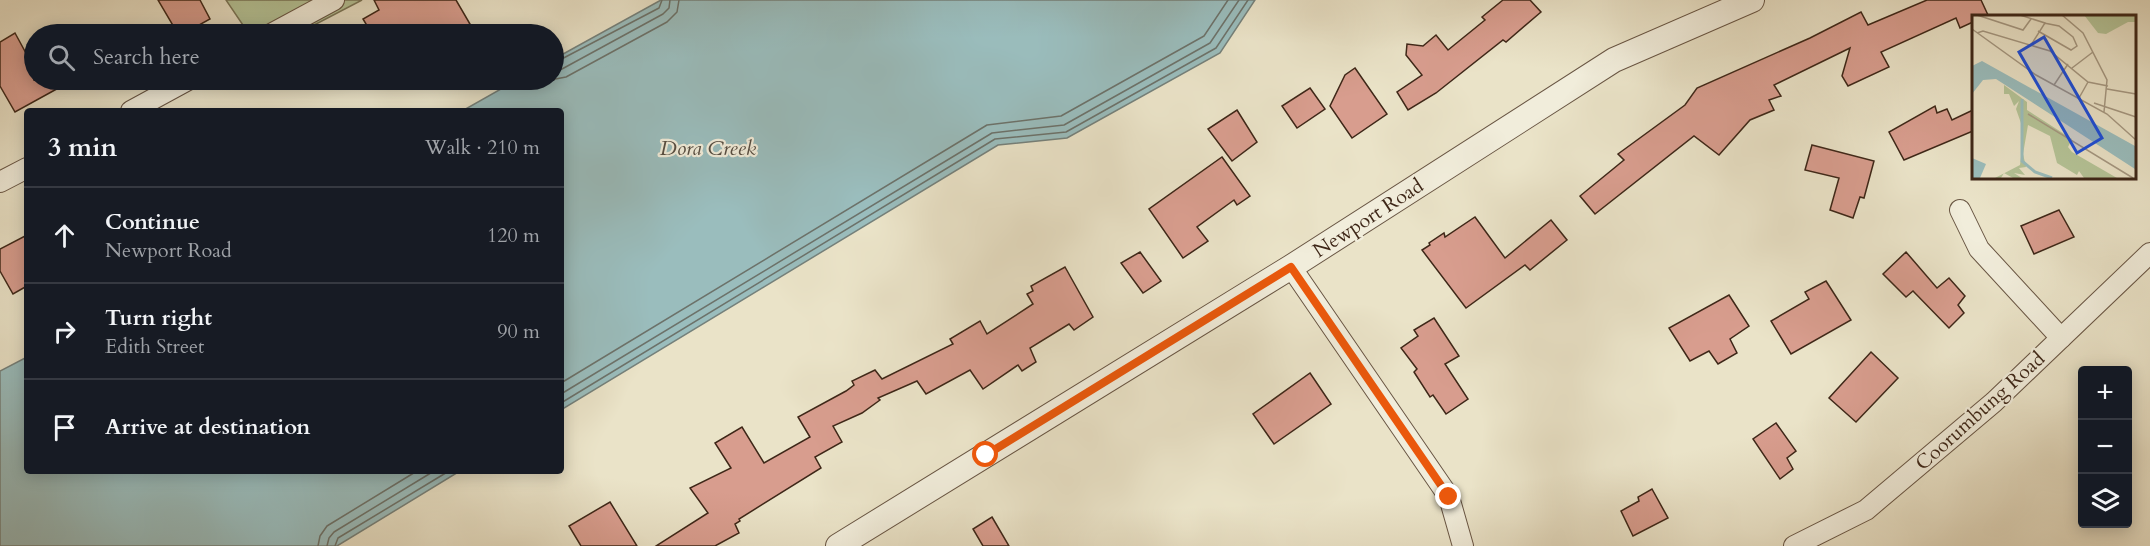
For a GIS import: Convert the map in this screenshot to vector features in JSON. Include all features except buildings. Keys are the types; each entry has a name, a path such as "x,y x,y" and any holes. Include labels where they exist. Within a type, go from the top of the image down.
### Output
{"street":[{"path":"290,24 334,0"},
{"name":"Newport Road","path":"842,545 1291,267 1614,60 1752,0"},
{"path":"137,108 170,90"},
{"path":"0,182 24,170"},
{"path":"1960,210 1979,249 2061,338"},
{"name":"Coorumbung Road","path":"1794,546 1866,510 1994,402 2148,260"},
{"path":"1291,267 1449,497 1463,546"}],"green space":[{"path":"226,0 362,0 316,24 242,24"}],"water":[{"name":"Dora Creek","path":"661,0 1255,0 1220,53 1067,138 998,145 564,408 564,108 467,108 499,90 564,90 564,53"},
{"path":"24,359 24,474 455,474 337,546 0,546 0,371"}],"route":[{"path":"986,455 1291,267 1449,497"}]}
